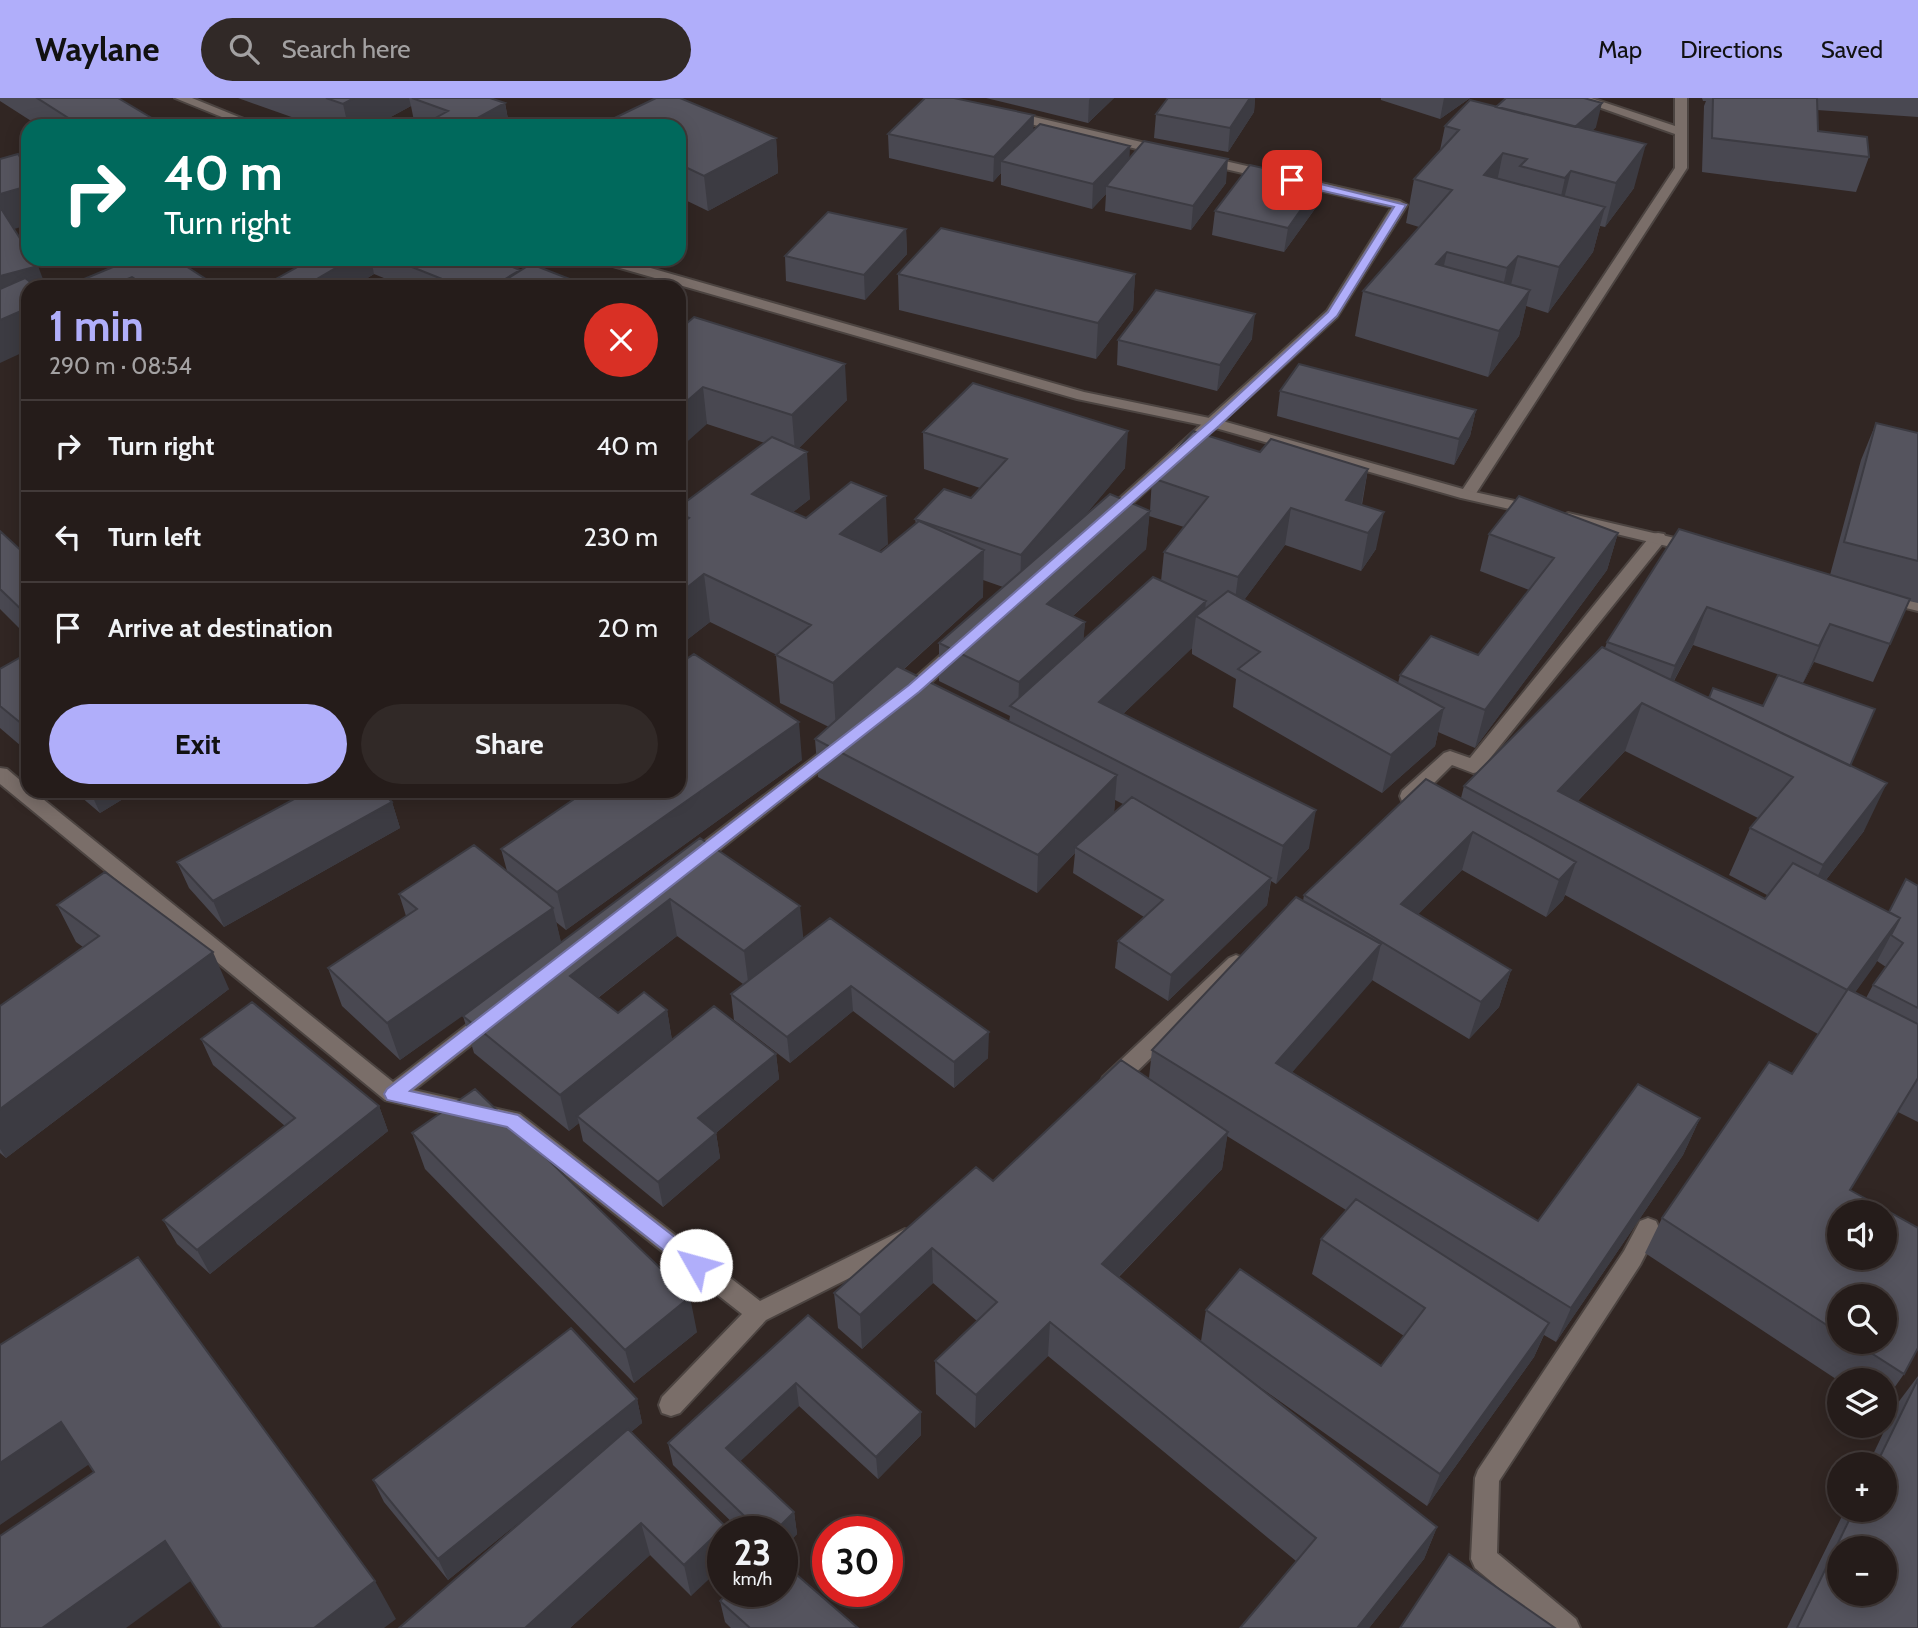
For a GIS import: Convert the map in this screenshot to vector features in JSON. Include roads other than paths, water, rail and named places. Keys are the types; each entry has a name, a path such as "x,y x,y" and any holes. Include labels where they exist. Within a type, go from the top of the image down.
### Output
{"street":[{"path":"181,98 236,119"},
{"path":"1579,98 1681,132"},
{"path":"1468,495 1681,167 1681,98"},
{"path":"995,112 1400,205 1332,314 1214,424 1100,524"},
{"path":"628,266 677,280"},
{"path":"686,283 1082,396 1214,424 1468,495 1710,552"},
{"path":"1390,815 1450,757 1473,767 1658,538"},
{"path":"1866,592 1918,606"},
{"path":"937,699 909,692 966,642"},
{"path":"675,874 849,739"},
{"path":"0,774 21,791"},
{"path":"29,798 393,1094 512,1120 758,1313"},
{"path":"1099,1095 1249,950"},
{"path":"393,1094 502,1010"},
{"path":"671,1405 758,1313 926,1228"},
{"path":"1567,1628 1484,1559 1487,1478 1632,1258 1648,1228"}]}
